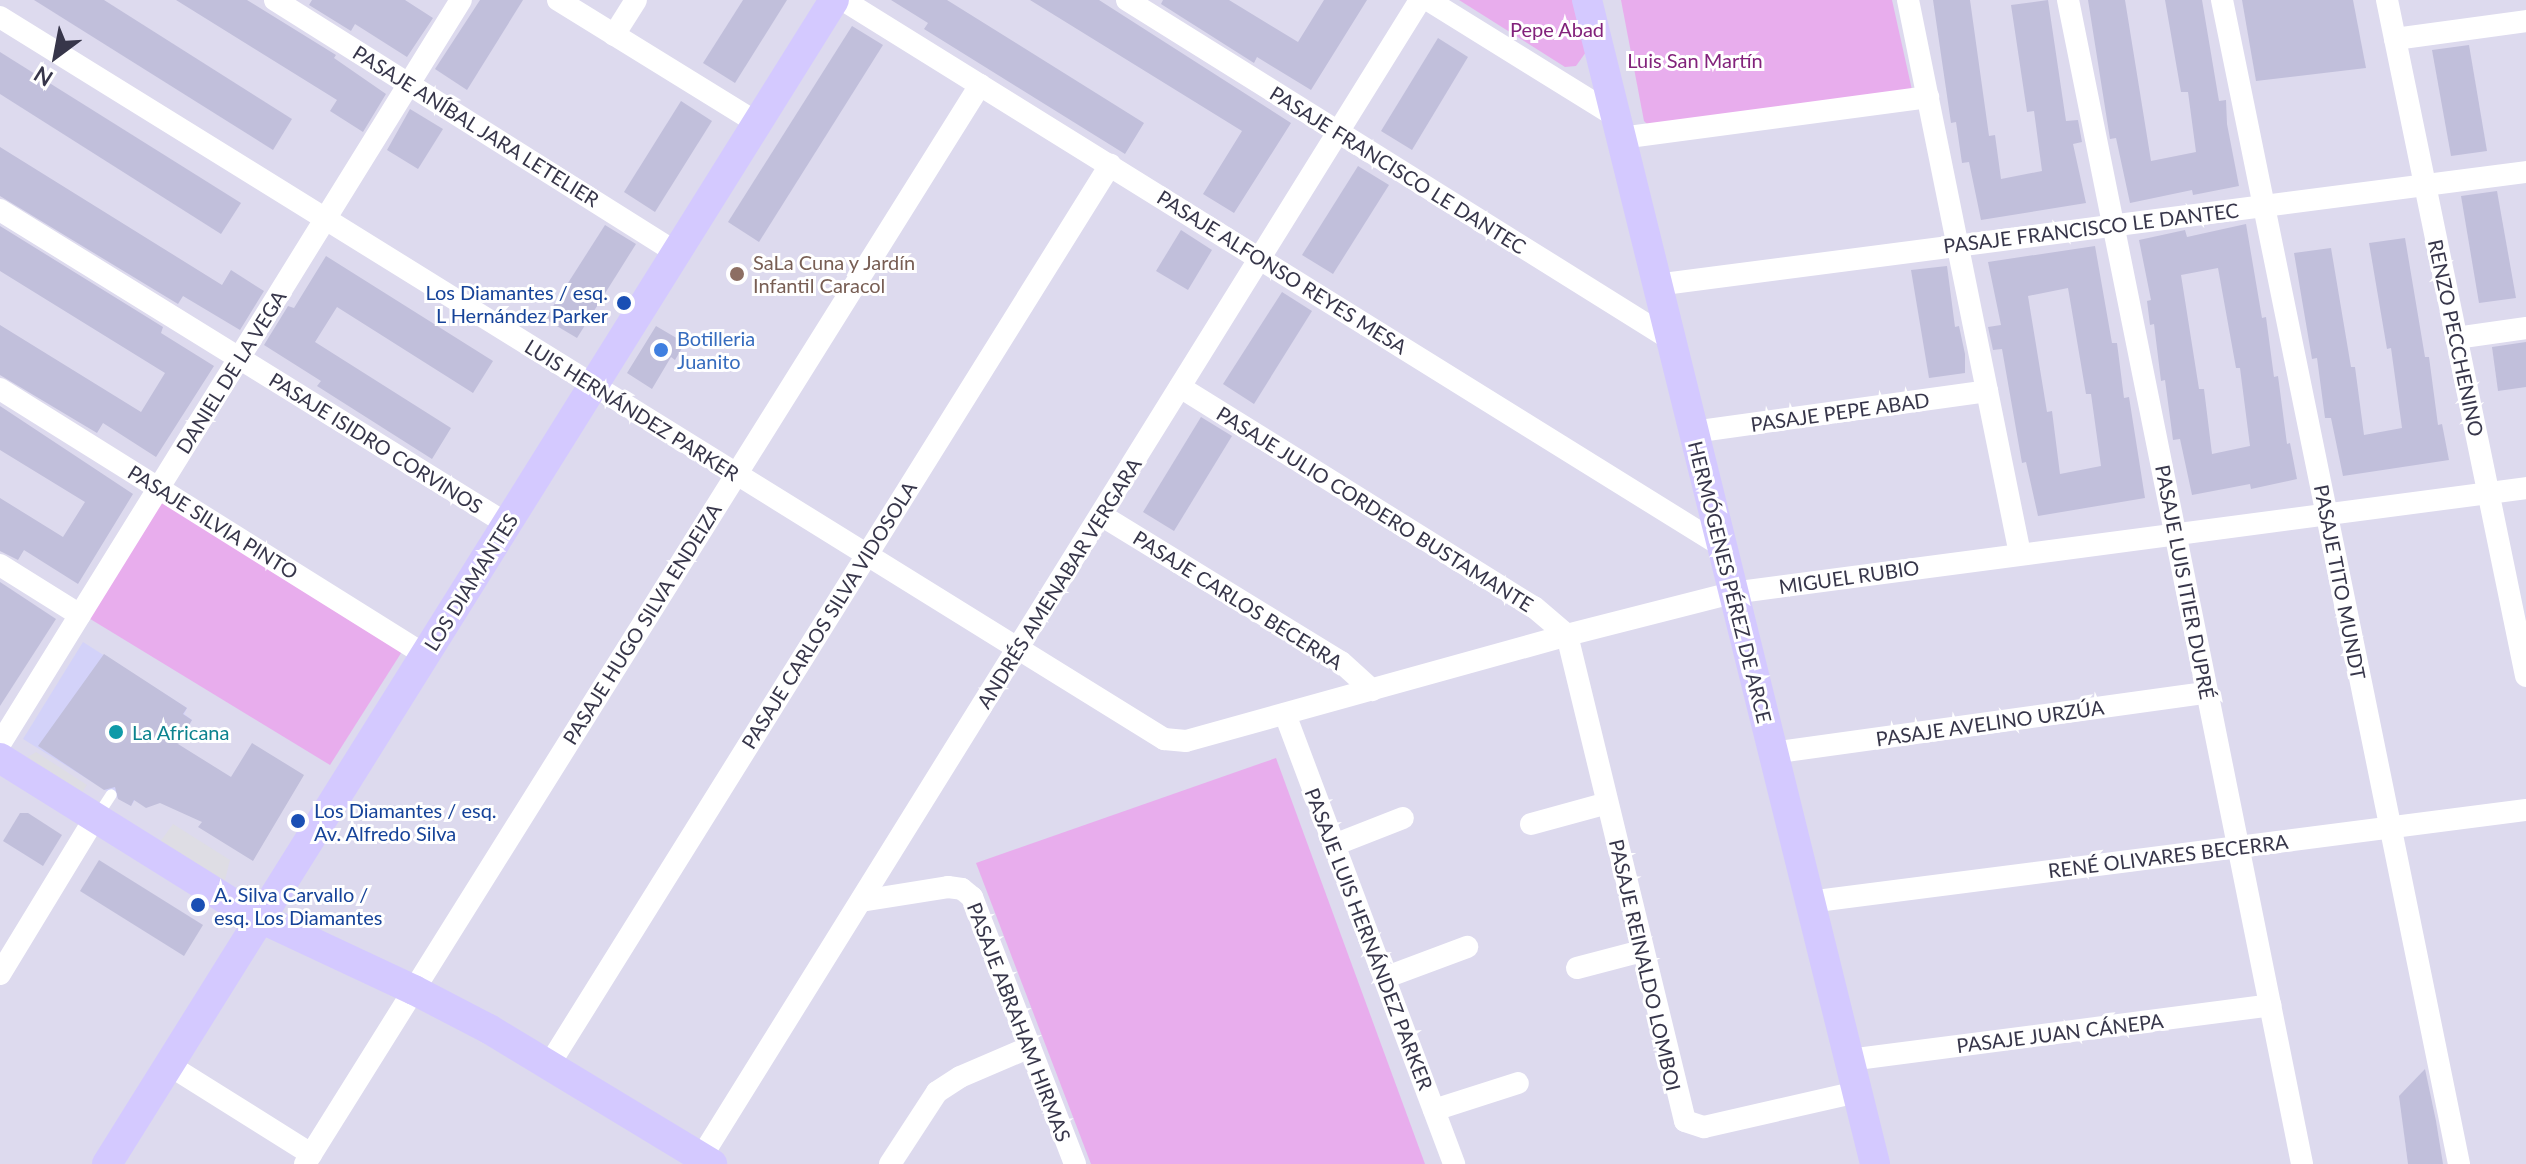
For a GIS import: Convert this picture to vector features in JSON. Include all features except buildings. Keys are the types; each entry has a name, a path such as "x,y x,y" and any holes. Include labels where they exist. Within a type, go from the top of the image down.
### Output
{"street":[{"name":"PASAJE ANÍBAL JARA LETELIER","path":"275,0 677,253"},
{"name":"DANIEL DE LA VEGA","path":"0,744 461,0"},
{"path":"558,0 757,123"},
{"path":"614,35 636,0"},
{"name":"LOS DIAMANTES","path":"107,1164 834,0"},
{"name":"PASAJE ALFONSO REYES MESA","path":"843,0 1720,545"},
{"name":"PASAJE FRANCISCO LE DANTEC","path":"1127,0 1670,339"},
{"name":"ANDRÉS AMENABAR VERGARA","path":"703,1162 861,901 1420,0"},
{"path":"1428,0 1618,127 1928,97"},
{"name":"HERMÓGENES PÉREZ DE ARCE","path":"1587,0 1875,1164"},
{"path":"1908,0 2020,554"},
{"name":"PASAJE LUIS ITIER DUPRÉ","path":"2068,0 2302,1164"},
{"name":"PASAJE TITO MUNDT","path":"2222,0 2459,1164"},
{"name":"RENZO PECCHENINO","path":"2387,0 2525,662"},
{"name":"LUIS HERNÁNDEZ PARKER","path":"0,17 1150,733 1164,739 1186,741"},
{"path":"2395,39 2526,21"},
{"name":"PASAJE HUGO SILVA ENDEIZA","path":"308,1159 980,85"},
{"name":"PASAJE CARLOS SILVA VIDOSOLA","path":"549,1065 1110,165"},
{"name":"PASAJE FRANCISCO LE DANTEC","path":"1656,285 2526,172"},
{"name":"PASAJE ISIDRO CORVINOS","path":"0,210 507,524"},
{"path":"2456,338 2526,328"},
{"name":"PASAJE JULIO CORDERO BUSTAMANTE","path":"1180,387 1534,607 1567,635"},
{"name":"PASAJE SILVIA PINTO","path":"0,389 425,655"},
{"name":"PASAJE PEPE ABAD","path":"1693,432 1987,391"},
{"name":"MIGUEL RUBIO","path":"1186,741 1567,635 1732,593 2526,488"},
{"name":"PASAJE CARLOS BECERRA","path":"1101,515 1341,662 1372,690"},
{"path":"0,565 80,615"},
{"name":"PASAJE REINALDO LOMBOI","path":"1567,635 1682,1117 1691,1125 1704,1127 1857,1092"},
{"name":"PASAJE AVELINO URZÚA","path":"1772,753 2207,693"},
{"name":"PASAJE LUIS HERNÁNDEZ PARKER","path":"1285,714 1454,1164"},
{"path":"0,758 103,806 259,919 414,990 549,1065 703,1162"},
{"path":"1531,824 1607,803"},
{"path":"0,974 103,806"},
{"name":"RENÉ OLIVARES BECERRA","path":"1809,902 2526,810"},
{"path":"1334,845 1403,818"},
{"name":"PASAJE ABRAHAM HIRMAS","path":"861,901 948,887 968,893 1075,1164"},
{"path":"1384,978 1467,947"},
{"path":"1577,968 1642,951"},
{"name":"PASAJE JUAN CÁNEPA","path":"1849,1060 2270,1005"},
{"path":"890,1164 937,1092 960,1077 1030,1047"},
{"path":"169,1065 308,1159"},
{"path":"1434,1110 1518,1083"}],"shaded area":[{"path":"0,0 2526,0 2526,1164 0,1164"},
{"name":"La Africana","path":"83,642 187,708 184,714 192,720 178,744 165,752 131,806 23,739"},
{"path":"36,752 87,785 75,802 15,765"},
{"path":"173,824 230,860 221,896 152,853"}],"green space":[{"name":"Pepe Abad","path":"1459,0 1580,0 1591,45 1576,66 1565,67"},
{"name":"Luis San Martín","path":"1621,0 1892,0 1912,90 1650,127 1644,121"},
{"path":"162,499 403,650 330,765 87,617"},
{"path":"1276,758 1425,1164 1091,1164 976,863"}],"place":[{"name":"SaLa Cuna y Jardín Infantil Caracol","path":"737,274"},
{"name":"Los Diamantes / esq. L Hernández Parker","path":"624,303"},
{"name":"Botilleria Juanito","path":"661,350"},
{"name":"La Africana","path":"116,732"},
{"name":"Los Diamantes / esq. Av. Alfredo Silva","path":"298,821"},
{"name":"A. Silva Carvallo / esq. Los Diamantes","path":"198,905"}]}
